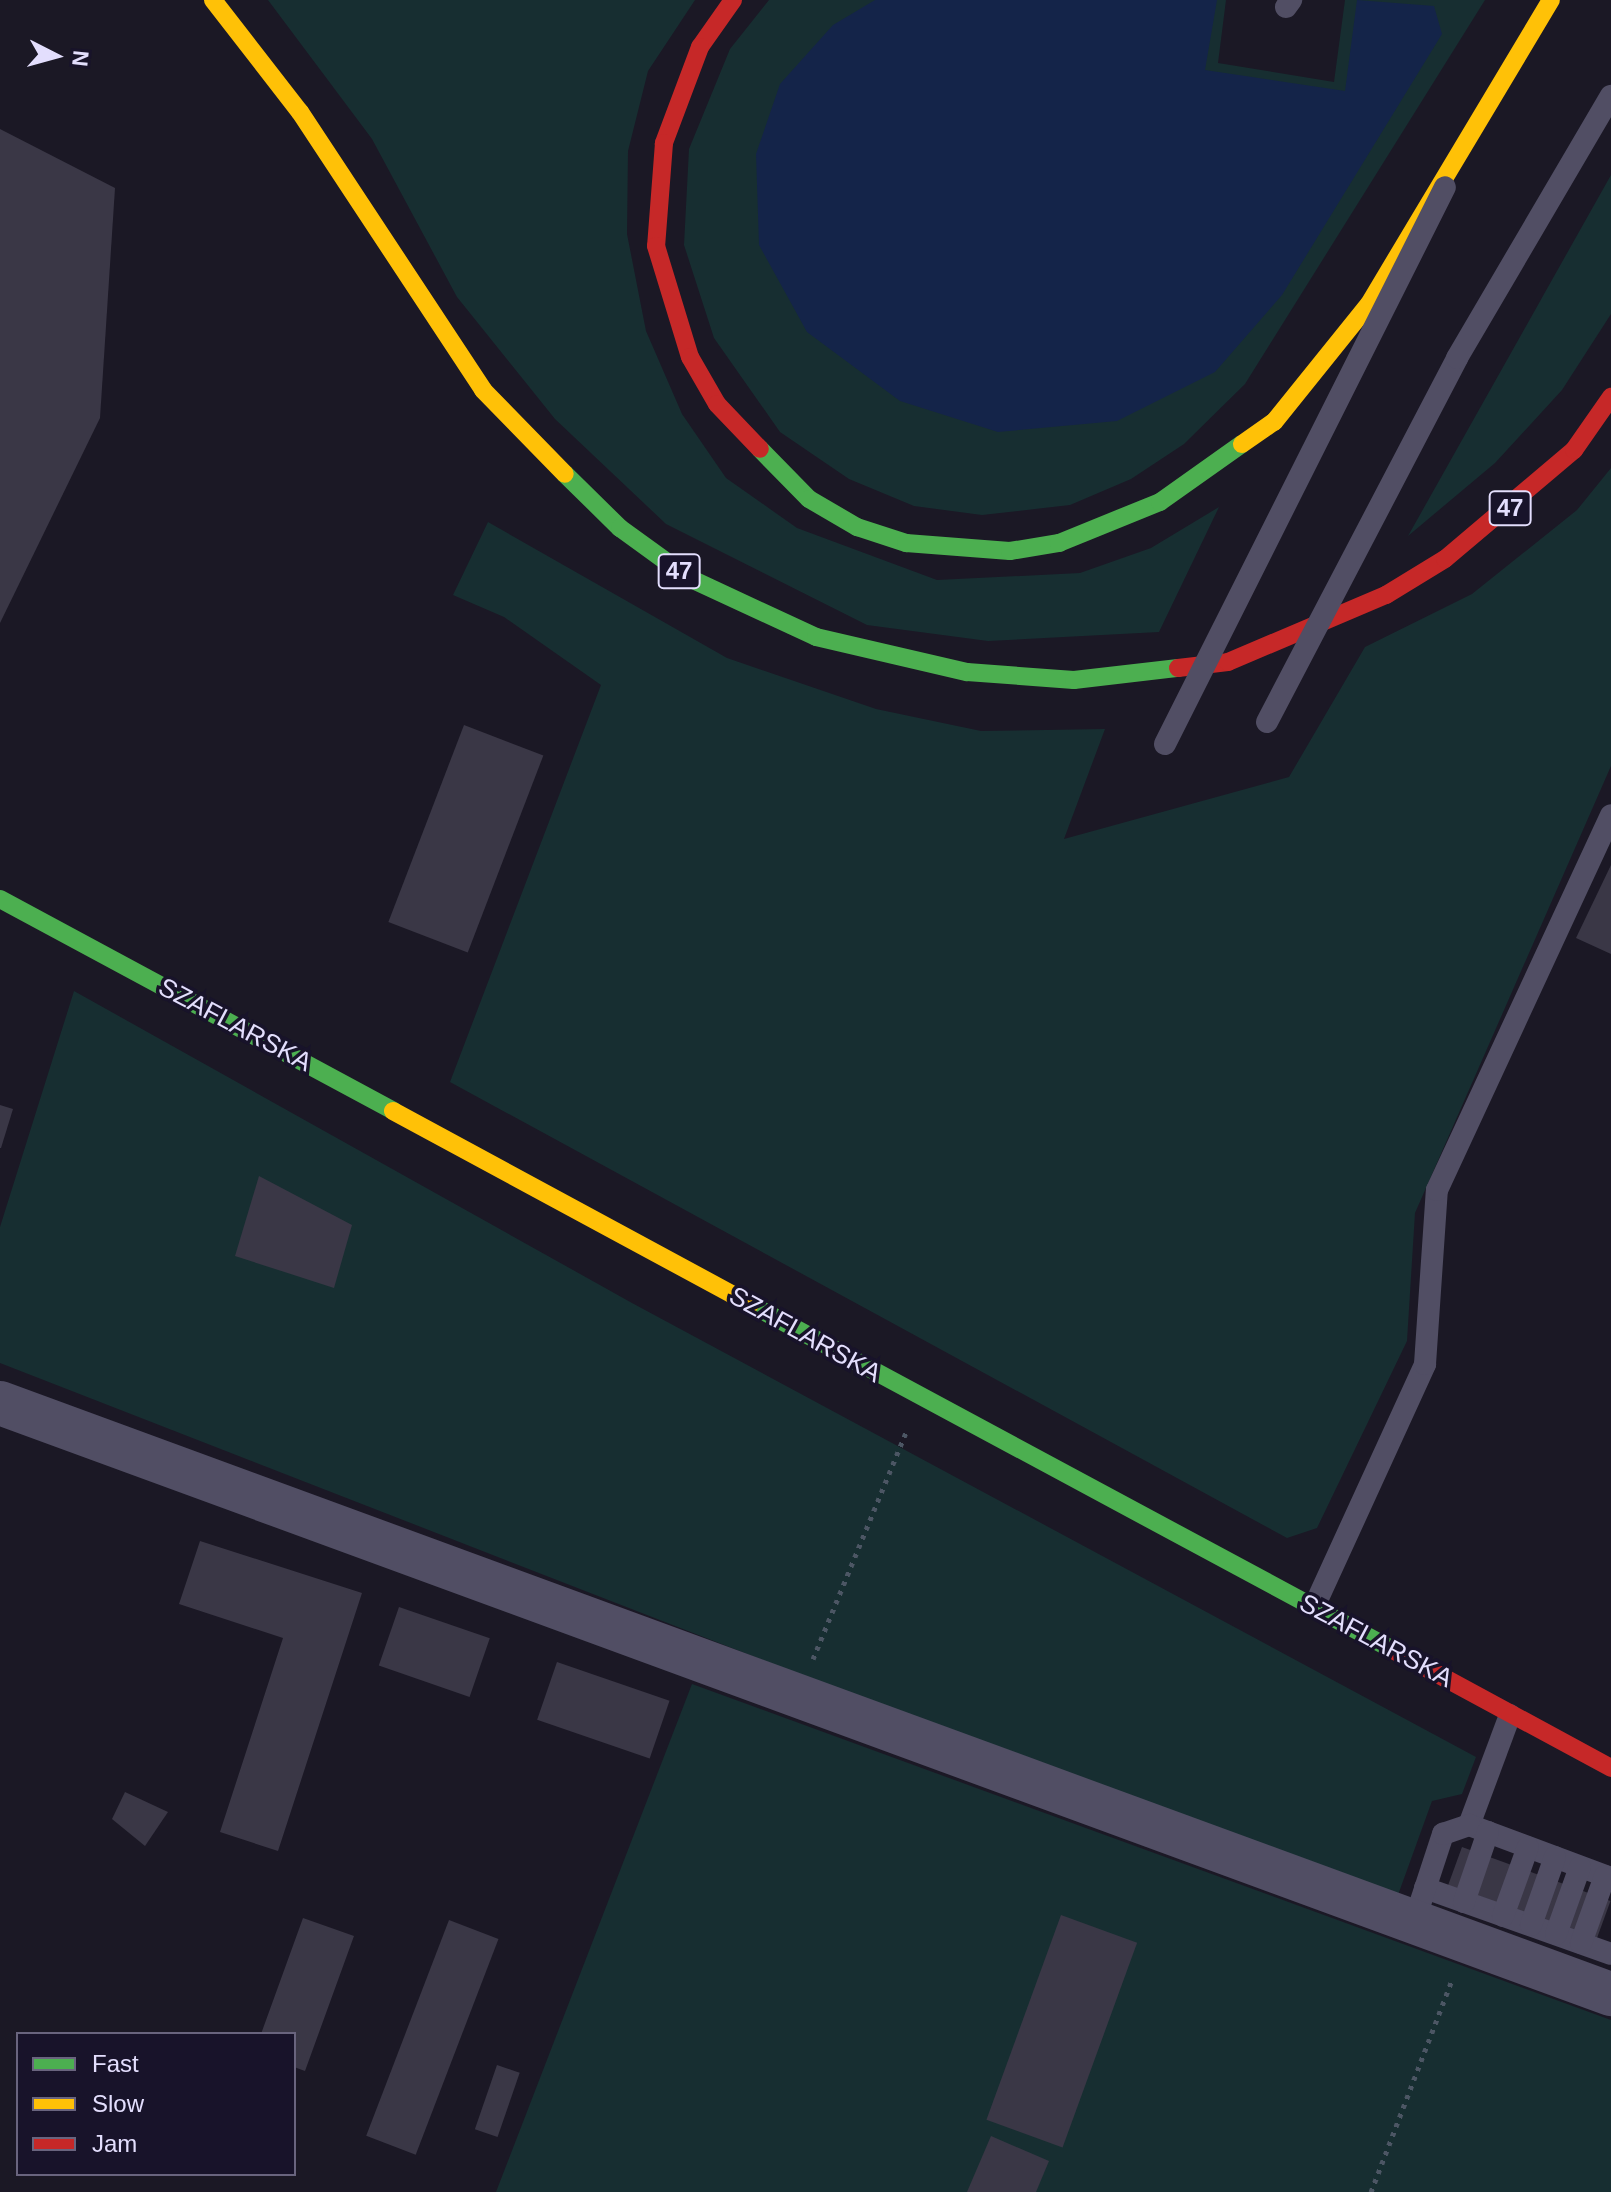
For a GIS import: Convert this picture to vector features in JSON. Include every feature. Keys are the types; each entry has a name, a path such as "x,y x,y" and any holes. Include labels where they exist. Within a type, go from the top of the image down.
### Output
{"main road":[{"name":"47","path":"213,0 300,112 483,390 525,436 620,528 689,578 816,637 967,672 1074,680 1228,662 1374,601 1445,559 1574,450 1611,397"},
{"path":"733,0 700,47 664,143 656,246 690,357 717,404 772,468 857,527 906,543 1010,551 1110,524 1160,502 1274,422 1318,376 1445,187 1551,0"},
{"name":"SZAFLARSKA","path":"0,899 1611,1768"}],"street":[{"path":"0,1403 798,1695 1465,1921 1611,1994"}],"lane":[{"path":"1267,722 1457,358 1611,96"},
{"path":"1165,744 1445,187"},
{"path":"1314,1607 1425,1364 1437,1190 1611,815"},
{"path":"1510,1715 1479,1828 1465,1921 1503,1916 1611,1954"},
{"path":"1419,1905 1443,1834 1479,1828 1608,1877 1581,1943"},
{"path":"1503,1916 1528,1847"},
{"path":"1531,1925 1555,1857"},
{"path":"1556,1934 1580,1867"}],"path":[{"path":"798,1695 920,1397"},
{"path":"1371,2192 1465,1921"}],"green space":[{"path":"268,0 695,0 648,71 628,151 627,234 646,331 682,414 726,478 797,528 937,580 1080,573 1151,548 1219,507 1159,632 988,641 867,625 666,524 555,419 457,297 372,139"},
{"path":"769,0 1226,0 1218,63 1334,82 1345,0 1485,0 1245,384 1184,444 1131,479 1070,505 982,515 914,506 849,479 780,432 714,338 684,245 689,149 730,49"},
{"path":"1611,175 1611,314 1562,390 1495,463 1408,536"},
{"path":"1611,468 1611,766 1415,1213 1407,1341 1317,1528 1287,1538 450,1082 601,685 504,617 453,595 488,522 727,658 876,709 981,731 1105,729 1064,839 1289,777 1365,647 1472,594 1577,510"},
{"path":"74,991 632,1303 1476,1757 1462,1794 1432,1801 1398,1895 878,1705 0,1363 0,1227"},
{"path":"692,1684 1611,2020 1611,2192 496,2192"}],"water":[{"path":"875,0 1217,0 1205,70 1345,91 1357,0 1434,6 1442,34 1282,295 1215,372 1117,421 998,432 900,401 807,332 759,245 756,154 780,84 833,25"}],"building":[{"path":"0,129 115,188 100,418 0,623"},
{"path":"464,725 543,755 468,952 388,922"},
{"path":"1611,865 1611,954 1576,938"},
{"path":"0,1105 13,1109 1,1148 0,1148"},
{"path":"259,1176 352,1225 334,1288 235,1256"},
{"path":"200,1541 362,1593 278,1851 220,1832 283,1638 179,1604"},
{"path":"399,1607 490,1638 470,1697 379,1666"},
{"path":"557,1662 670,1701 650,1758 537,1720"},
{"path":"125,1792 168,1812 145,1846 112,1819"},
{"path":"1462,1847 1610,1901 1596,1941 1448,1886"},
{"path":"1061,1915 1137,1943 1063,2148 986,2120"},
{"path":"303,1918 354,1936 305,2071 296,2068 296,2032 262,2032"},
{"path":"449,1920 498,1939 416,2155 366,2136"},
{"path":"497,2065 520,2073 498,2137 475,2129"},
{"path":"991,2136 1049,2161 1036,2192 967,2192"}],"traffic: fast":[{"path":"760,449 809,499 857,527 906,543 1010,551 1059,543 1160,502 1242,444"},
{"path":"565,474 620,528 689,578 816,637 967,672 1074,680 1178,668"},
{"path":"0,899 393,1111"},
{"path":"750,1304 1393,1650"}],"traffic: slow":[{"path":"213,0 300,112 483,390 565,474"},
{"path":"1242,444 1274,422 1369,304 1551,0"},
{"path":"393,1111 750,1304"}],"traffic: jam":[{"path":"733,0 700,47 664,143 656,246 690,357 717,404 760,449"},
{"path":"1178,668 1228,662 1386,595 1445,559 1574,450 1611,397"},
{"path":"1393,1650 1611,1768"}]}
